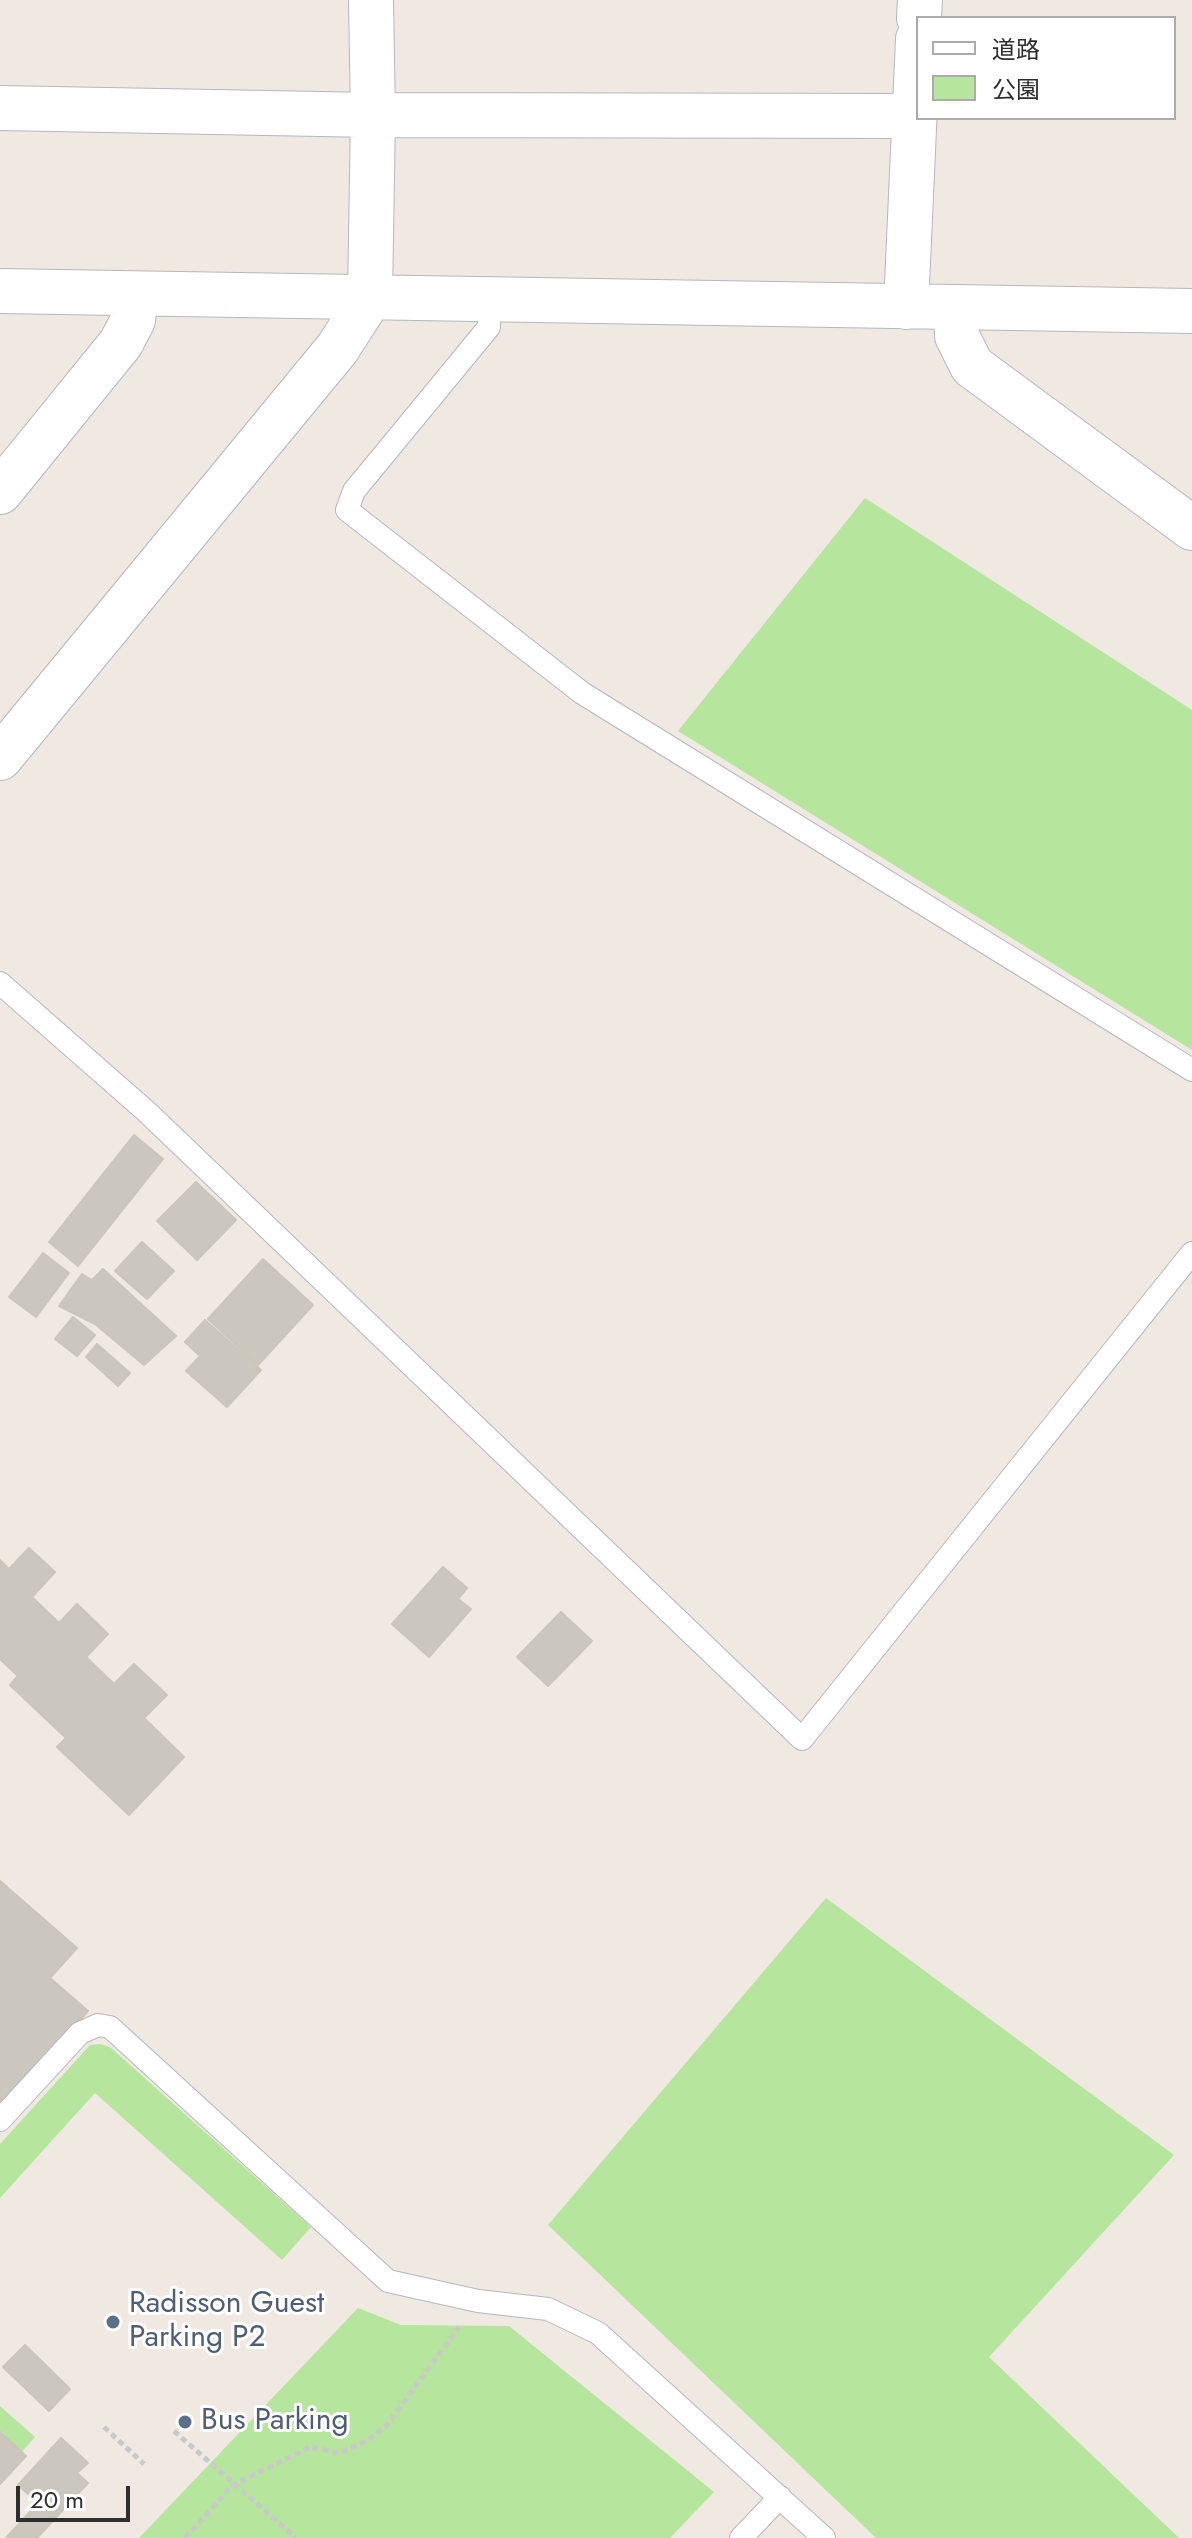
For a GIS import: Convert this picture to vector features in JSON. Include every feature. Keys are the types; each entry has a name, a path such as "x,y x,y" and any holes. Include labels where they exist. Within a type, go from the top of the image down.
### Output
{"street":[{"path":"0,758 337,349 370,298 371,0"},
{"path":"906,307 916,78"},
{"path":"0,108 373,115 914,116"},
{"path":"0,291 1192,311"},
{"path":"0,492 121,343 133,320 136,294"},
{"path":"956,307 957,336 972,366 1192,528"}],"lane":[{"path":"490,299 489,327 354,491 347,510 582,693 1192,1070"},
{"path":"0,983 147,1112 802,1739 1192,1253"},
{"path":"0,2120 80,2033 98,2025 110,2027 388,2281 478,2301 548,2309 598,2333 824,2538"},
{"path":"741,2538 780,2497"}],"path":[{"path":"185,2538 233,2485 310,2447 339,2453 367,2441 386,2426 478,2301"},
{"path":"104,2427 144,2464"},
{"path":"174,2431 296,2538"}],"green space":[{"path":"865,498 1192,710 1192,1050 678,731"},
{"path":"826,1898 1174,2155 989,2357 1179,2538 876,2538 548,2225"},
{"path":"90,2045 110,2047 311,2227 282,2260 95,2093 0,2198 0,2144"},
{"path":"358,2308 401,2325 509,2326 714,2492 670,2538 139,2538"},
{"path":"0,2406 35,2437 0,2476"}],"building":[{"path":"134,1135 163,1159 78,1266 49,1242"},
{"path":"196,1182 236,1220 197,1260 157,1221"},
{"path":"142,1242 174,1271 147,1299 115,1271"},
{"path":"43,1253 69,1273 36,1317 9,1297"},
{"path":"263,1259 313,1305 258,1365 208,1319"},
{"path":"103,1269 176,1336 144,1365 95,1324 59,1306 82,1274 92,1280"},
{"path":"73,1317 95,1335 77,1356 55,1339"},
{"path":"205,1320 261,1370 227,1407 186,1371 200,1356 185,1342"},
{"path":"97,1344 130,1373 118,1386 86,1357"},
{"path":"29,1548 55,1572 32,1597 59,1623 77,1604 108,1634 86,1657 114,1684 134,1664 167,1695 144,1718 184,1757 129,1815 57,1747 66,1738 10,1685 18,1676 0,1659 0,1560 9,1569"},
{"path":"443,1567 467,1588 458,1599 471,1609 429,1657 392,1624"},
{"path":"561,1612 592,1641 548,1686 517,1657"},
{"path":"0,1881 77,1948 50,1978 88,2011 0,2111"},
{"path":"25,2345 70,2389 49,2411 3,2367"},
{"path":"0,2432 26,2456 0,2484"},
{"path":"61,2438 88,2463 77,2473 88,2483 37,2538 6,2538 38,2503 18,2485"}],"place":[{"name":"Radisson Guest Parking P2","path":"113,2322"},
{"name":"Bus Parking","path":"185,2422"}]}
